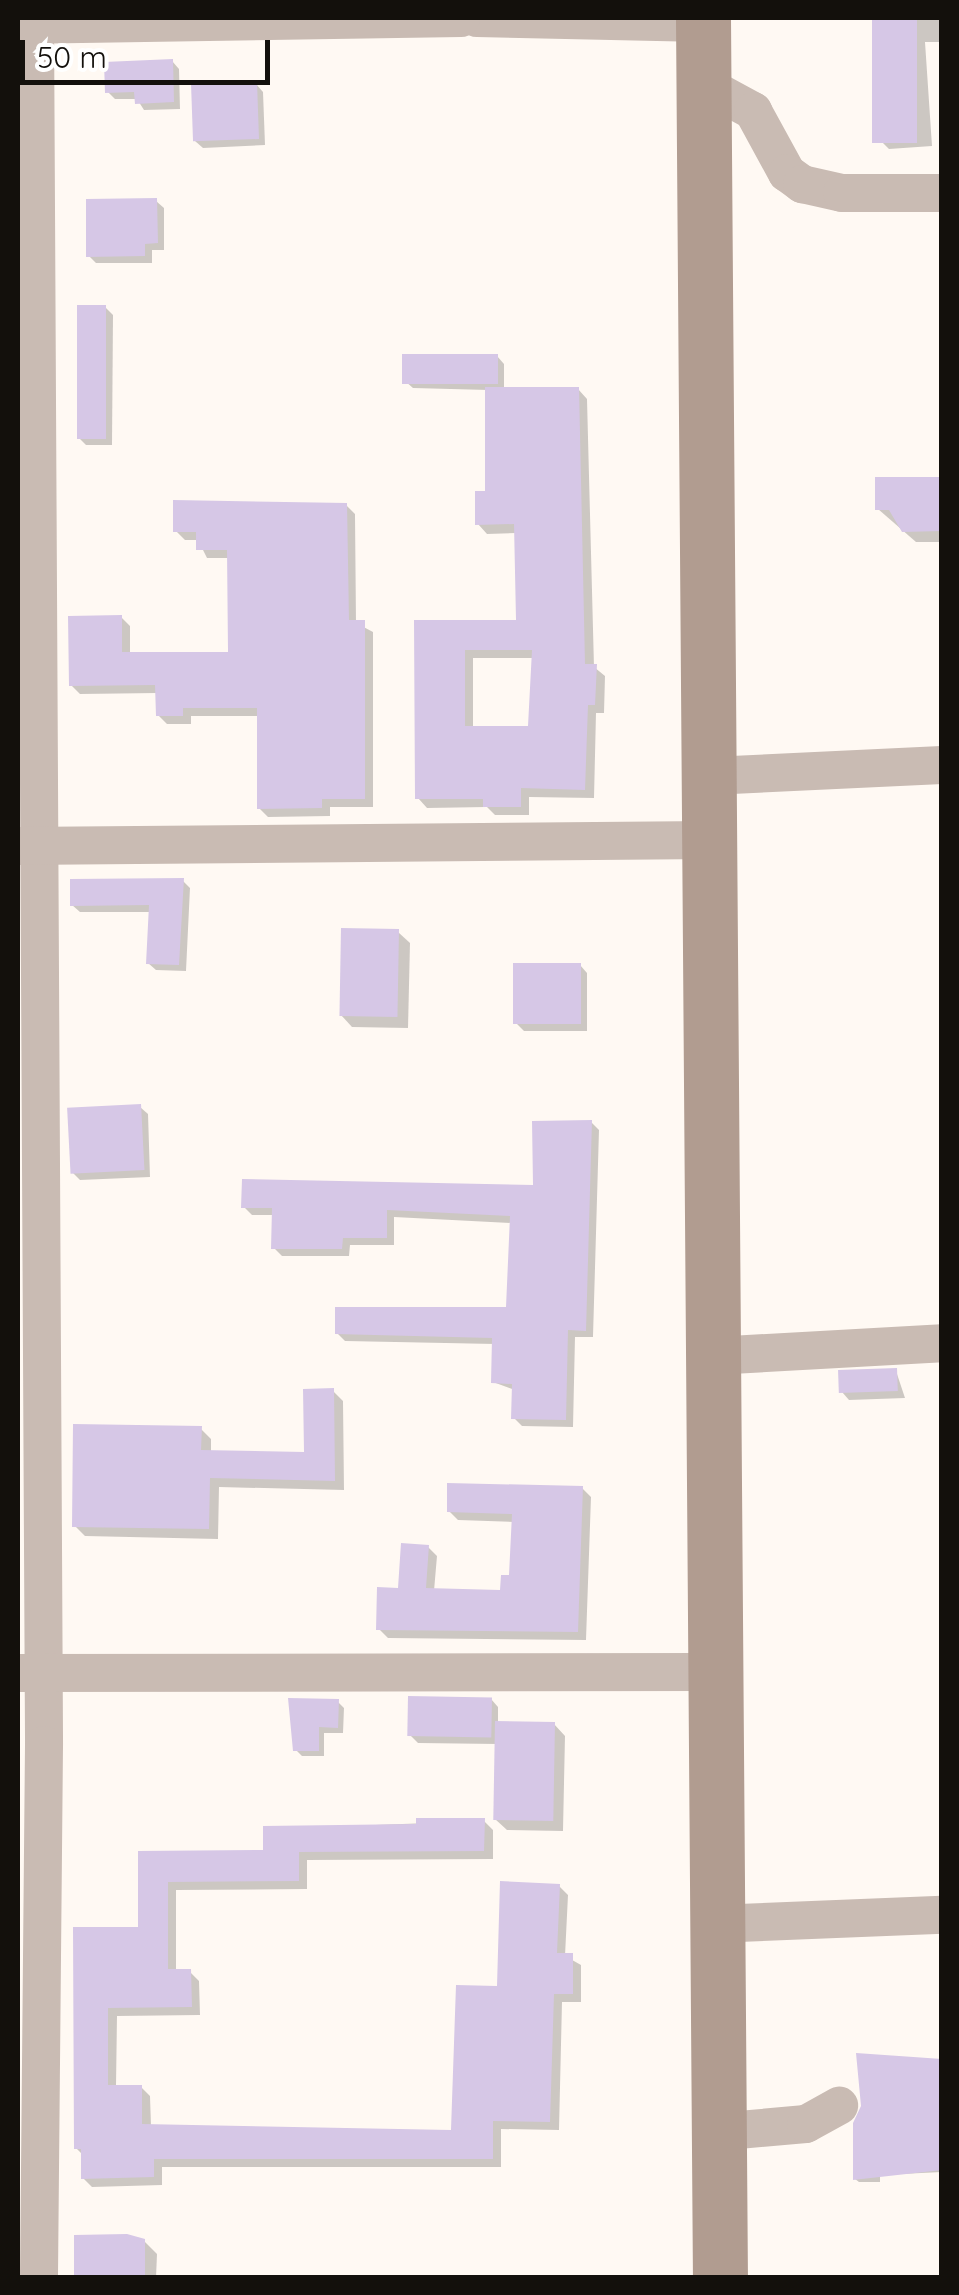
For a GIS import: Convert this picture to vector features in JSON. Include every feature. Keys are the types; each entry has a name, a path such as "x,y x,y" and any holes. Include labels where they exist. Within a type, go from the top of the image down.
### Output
{"main road":[{"path":"703,20 711,840 710,1672 720,2278"}],"street":[{"path":"40,2278 30,1672 29,23 461,18"},
{"path":"477,18 703,20"},
{"path":"704,85 753,111 788,173 802,184 842,194 942,194"},
{"path":"710,776 942,765"},
{"path":"28,846 711,840"},
{"path":"713,1356 942,1343"},
{"path":"30,1672 710,1672"},
{"path":"713,1924 942,1914"},
{"path":"716,2132 806,2124 839,2106"}],"building":[{"path":"872,18 917,18 917,143 872,143"},
{"path":"173,59 174,102 135,104 134,92 105,93 104,62"},
{"path":"257,82 259,139 193,141 191,84"},
{"path":"157,198 158,243 145,244 145,256 86,257 86,199"},
{"path":"77,305 106,305 106,439 77,439"},
{"path":"402,354 498,354 498,384 402,384"},
{"path":"485,387 579,387 585,664 597,664 595,705 588,705 585,790 521,788 521,807 483,807 483,799 415,799 414,620 516,620 514,524 475,525 475,491 485,491","holes":["465,650 532,650 528,726 465,726"]},
{"path":"875,477 942,477 942,531 902,532 889,510 875,510"},
{"path":"173,500 347,503 349,620 365,620 365,799 322,799 322,808 257,809 257,708 183,708 183,716 156,716 155,685 69,686 68,616 122,615 122,652 228,652 227,550 196,550 196,532 173,532"},
{"path":"184,878 179,965 146,964 149,905 70,906 70,879"},
{"path":"341,928 399,929 397,1017 339,1016"},
{"path":"513,963 581,963 581,1024 513,1024"},
{"path":"141,1104 144,1170 71,1174 67,1108"},
{"path":"592,1120 586,1331 568,1330 566,1420 511,1419 512,1384 491,1383 492,1338 335,1334 335,1307 506,1307 510,1216 387,1210 387,1238 343,1238 342,1249 271,1249 272,1208 241,1208 242,1179 533,1185 532,1121"},
{"path":"897,1368 898,1391 839,1393 838,1370"},
{"path":"334,1388 335,1481 210,1478 209,1529 72,1527 73,1424 202,1426 201,1450 304,1452 303,1389"},
{"path":"447,1483 583,1486 578,1632 376,1630 377,1587 398,1588 401,1543 429,1545 426,1588 500,1590 501,1575 509,1575 512,1514 447,1512"},
{"path":"408,1696 492,1697 491,1737 407,1736"},
{"path":"288,1698 339,1699 338,1728 319,1727 319,1751 293,1751"},
{"path":"495,1721 555,1722 553,1821 493,1820"},
{"path":"416,1818 485,1818 484,1851 299,1852 299,1881 168,1882 168,1969 191,1969 192,2007 108,2008 108,2085 142,2085 142,2124 451,2130 456,1985 497,1986 500,1881 560,1884 557,1953 573,1953 573,1994 554,1994 550,2122 493,2121 493,2159 154,2159 154,2177 81,2179 81,2149 74,2149 73,1927 138,1927 138,1851 263,1850 263,1826 416,1824"},
{"path":"856,2053 942,2059 942,2170 853,2180 853,2123 861,2106"},
{"path":"127,2234 145,2239 145,2276 74,2278 74,2235"}]}
